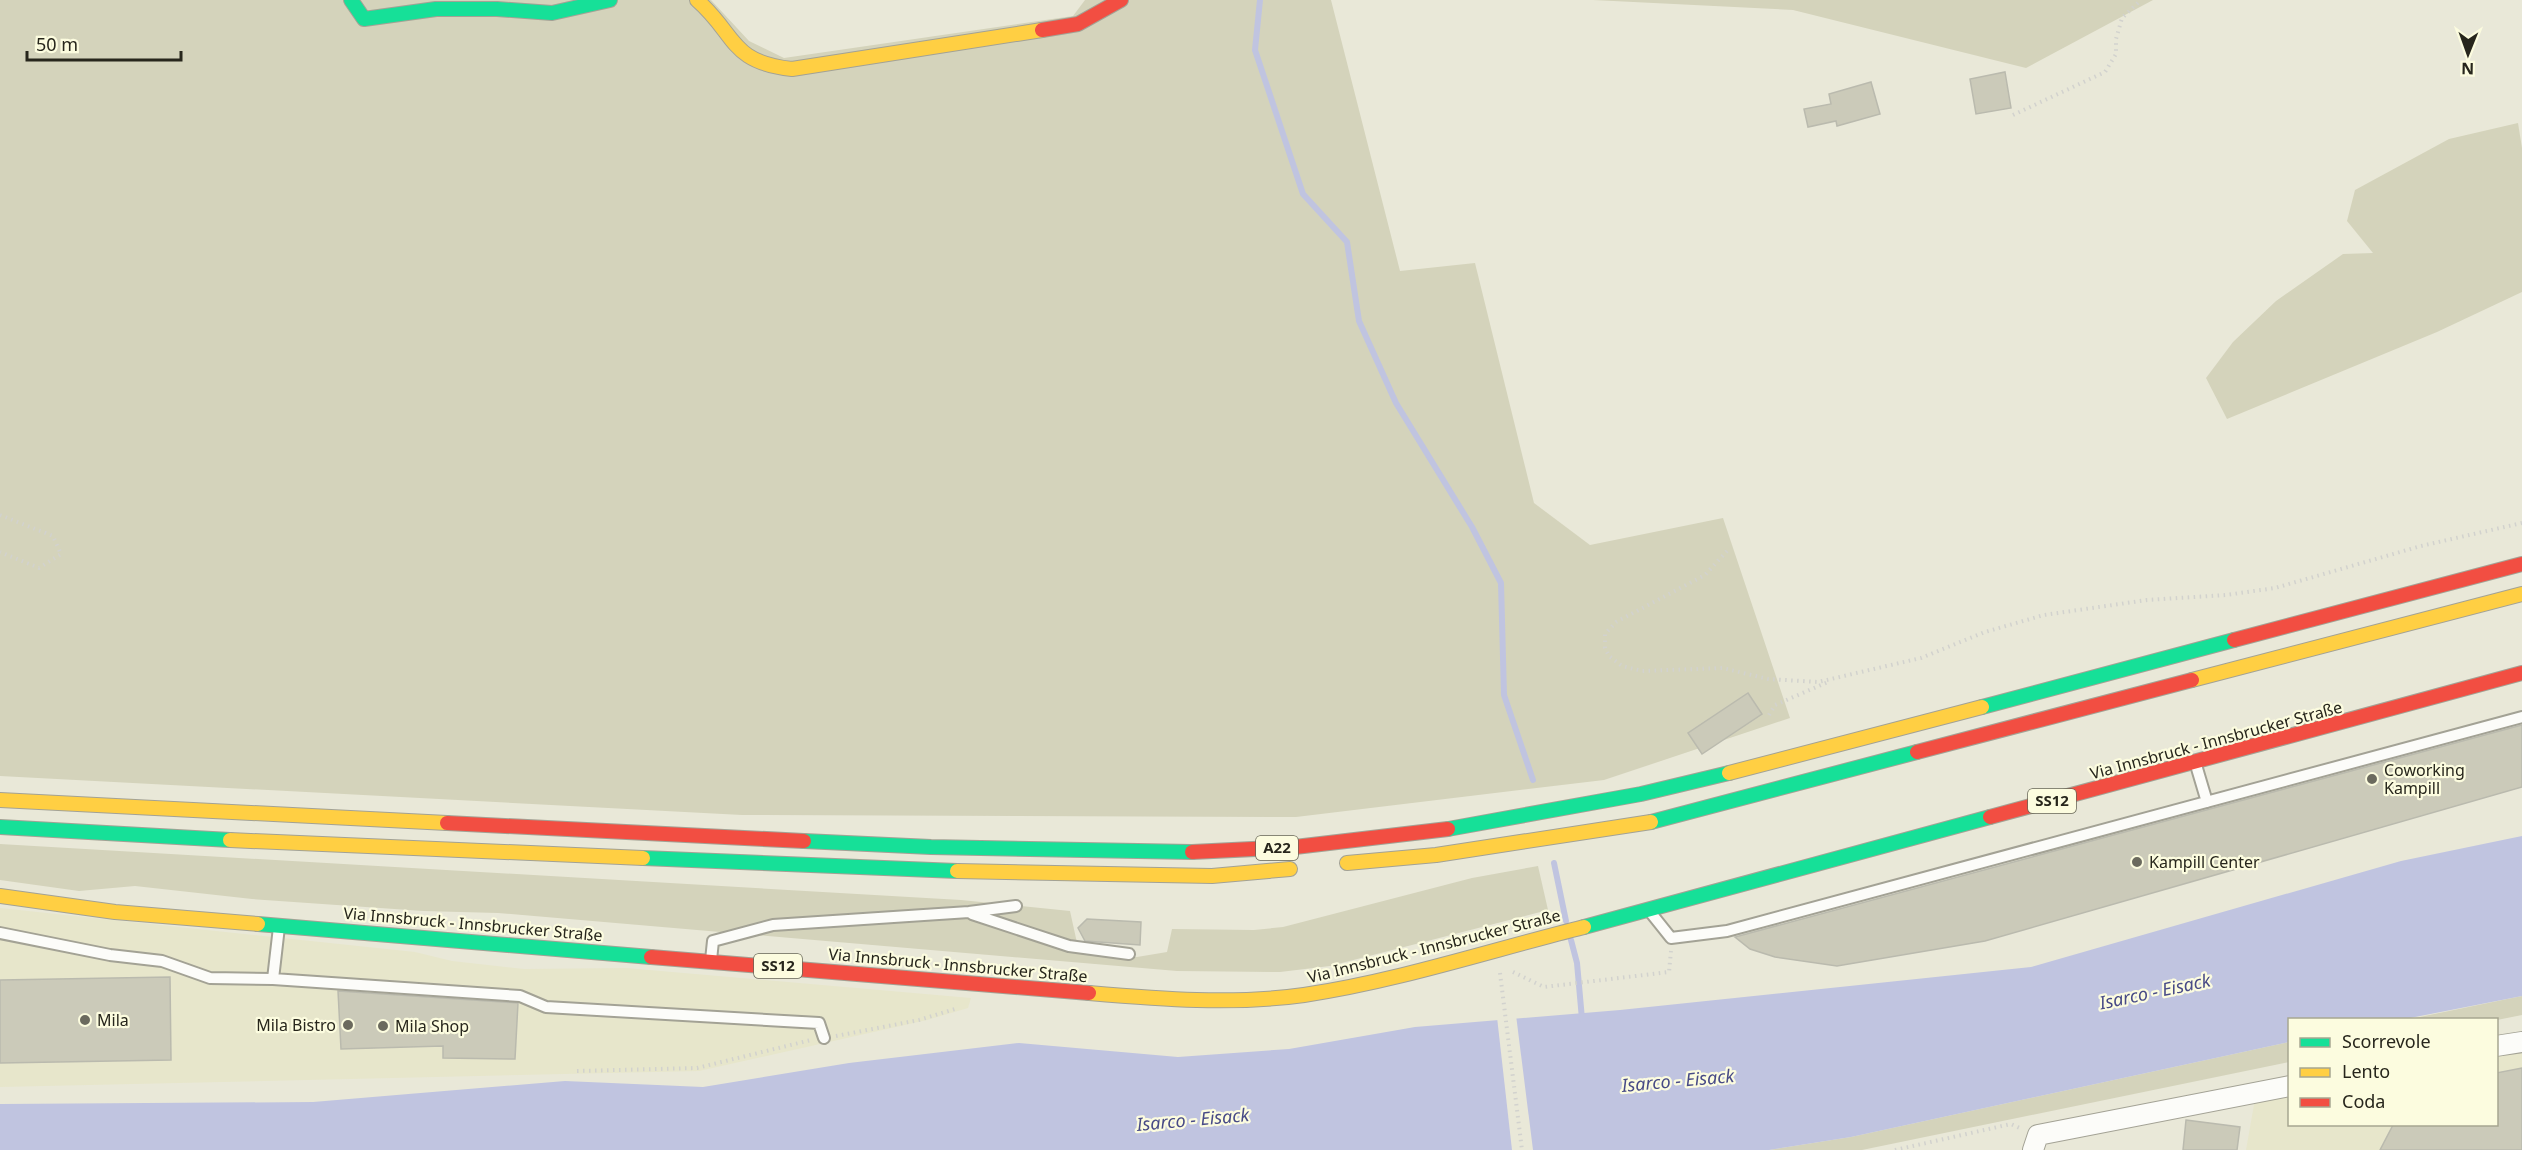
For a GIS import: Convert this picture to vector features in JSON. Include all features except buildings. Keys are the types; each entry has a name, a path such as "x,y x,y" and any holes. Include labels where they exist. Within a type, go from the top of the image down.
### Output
{"main road":[{"path":"351,0 364,19 436,9 497,9 552,13 610,0"},
{"path":"697,0 710,10 734,44 762,64 792,69 1078,24 1121,0"},
{"name":"A22","path":"0,800 930,847 1205,852 1294,847 1470,826 1641,794 1807,754 2522,564"},
{"path":"1330,865 1436,855 1650,822 2522,594"},
{"name":"Via Innsbruck - Innsbrucker Straße","path":"0,896 115,912 711,960 1144,998 1222,1000 1314,993 1372,981 1648,910 2522,673"},
{"name":"A22","path":"0,827 54,832 929,870 1212,876 1306,867"}],"street":[{"path":"2498,1046 2522,1042"},
{"path":"2036,1143 2288,1086"}],"lane":[{"path":"1648,910 1671,938 1727,932 2522,717"},
{"path":"2195,762 2207,802"},
{"path":"711,960 713,941 773,925 969,912 1016,906"},
{"path":"969,912 1069,946 1129,954"},
{"path":"273,979 279,925"},
{"path":"0,933 110,956 162,961 210,978 273,979 520,996 546,1007 819,1023 824,1038"}],"path":[{"path":"2013,116 2105,72 2116,54 2116,39 2122,18 2141,0"},
{"path":"0,515 52,536 61,554 39,568 0,552"},
{"path":"1727,551 1705,575 1616,622 1605,634 1605,648 1609,656 1622,666 1642,671 1723,668 1800,683 1834,679 1921,658 1985,632 2044,615 2147,600 2265,590 2410,549 2522,523"},
{"path":"1769,715 1775,705 1834,679"},
{"path":"1492,974 1514,972 1544,987 1669,972 1671,938"},
{"path":"1500,973 1522,1150"},
{"path":"577,1071 697,1068 776,1047 919,1020 964,1006"},
{"path":"1895,1150 2011,1124 2036,1143"}],"shaded area":[{"path":"0,0 711,0 749,41 784,58 1073,16 1085,0 1331,0 1400,271 1475,263 1534,503 1590,545 1723,518 1790,718 1604,780 1296,817 742,815 0,776"},
{"path":"1593,0 2153,0 2026,68 1793,10"},
{"path":"2518,123 2522,148 2522,292 2437,332 2227,419 2206,378 2233,342 2276,301 2343,254 2373,253 2347,221 2355,190 2449,139"},
{"path":"0,844 961,900 1070,911 1079,952 1137,957 1167,952 1172,929 1254,930 1283,927 1472,878 1538,866 1548,910 1330,966 1280,972 1177,971 498,913 423,911 252,899 135,886 79,891 0,880"},
{"path":"0,908 415,952 452,961 524,969 626,968 971,998 968,1008 927,1020 699,1071 0,1087"},
{"path":"2522,996 2522,1015 2498,1020 2415,1018"},
{"path":"2288,1042 2288,1062 1862,1150 1769,1150 1851,1137"},
{"path":"2522,1049 2522,1150 2246,1150 2255,1099 2288,1093 2288,1126 2498,1126 2498,1053"}],"water":[{"name":"Isarco - Eisack","path":"2522,836 2522,996 2410,1018 2288,1018 2288,1042 1851,1137 1769,1150 0,1150 0,1104 313,1102 565,1081 703,1087 849,1063 1019,1043 1178,1057 1289,1049 1415,1027 1620,1010 2031,967 2401,861"}],"pier":[{"path":"1516,1015 1533,1150 1512,1150 1497,1017"}],"waterway":[{"path":"1260,0 1255,50 1303,194 1347,242 1359,321 1396,403 1472,527 1501,583 1504,695 1533,780"},
{"path":"1554,863 1566,921"},
{"path":"1571,940 1577,963 1582,1019"}],"traffic: fast":[{"path":"351,0 364,19 436,9 497,9 552,13 610,0"},
{"path":"1982,707 2234,640"},
{"path":"1651,822 1917,752"},
{"path":"1448,829 1641,794 1729,773"},
{"path":"1584,927 1990,817"},
{"path":"0,827 230,840"},
{"path":"804,841 931,847 1192,852"},
{"path":"643,858 957,871"},
{"path":"258,924 651,957"}],"traffic: slow":[{"path":"697,0 745,53 756,60 792,69 1042,30"},
{"path":"2192,680 2522,594"},
{"path":"1729,773 1982,707"},
{"path":"0,800 447,823"},
{"path":"1347,863 1436,855 1651,822"},
{"path":"230,840 643,858"},
{"path":"957,871 1212,876 1290,869"},
{"path":"0,896 115,912 258,924"},
{"path":"1089,993 1223,1000 1304,995 1374,982 1584,927"}],"traffic: jam":[{"path":"1042,30 1078,24 1121,0"},
{"path":"2234,640 2522,564"},
{"path":"1990,817 2522,673"},
{"path":"1917,752 2192,680"},
{"path":"447,823 804,841"},
{"path":"1192,852 1295,847 1448,829"},
{"path":"651,957 1089,993"}],"place":[{"name":"Coworking Kampill","path":"2372,779"},
{"name":"Kampill Center","path":"2137,862"},
{"name":"Mila","path":"85,1020"},
{"name":"Mila Bistro","path":"348,1025"},
{"name":"Mila Shop","path":"383,1026"}]}
